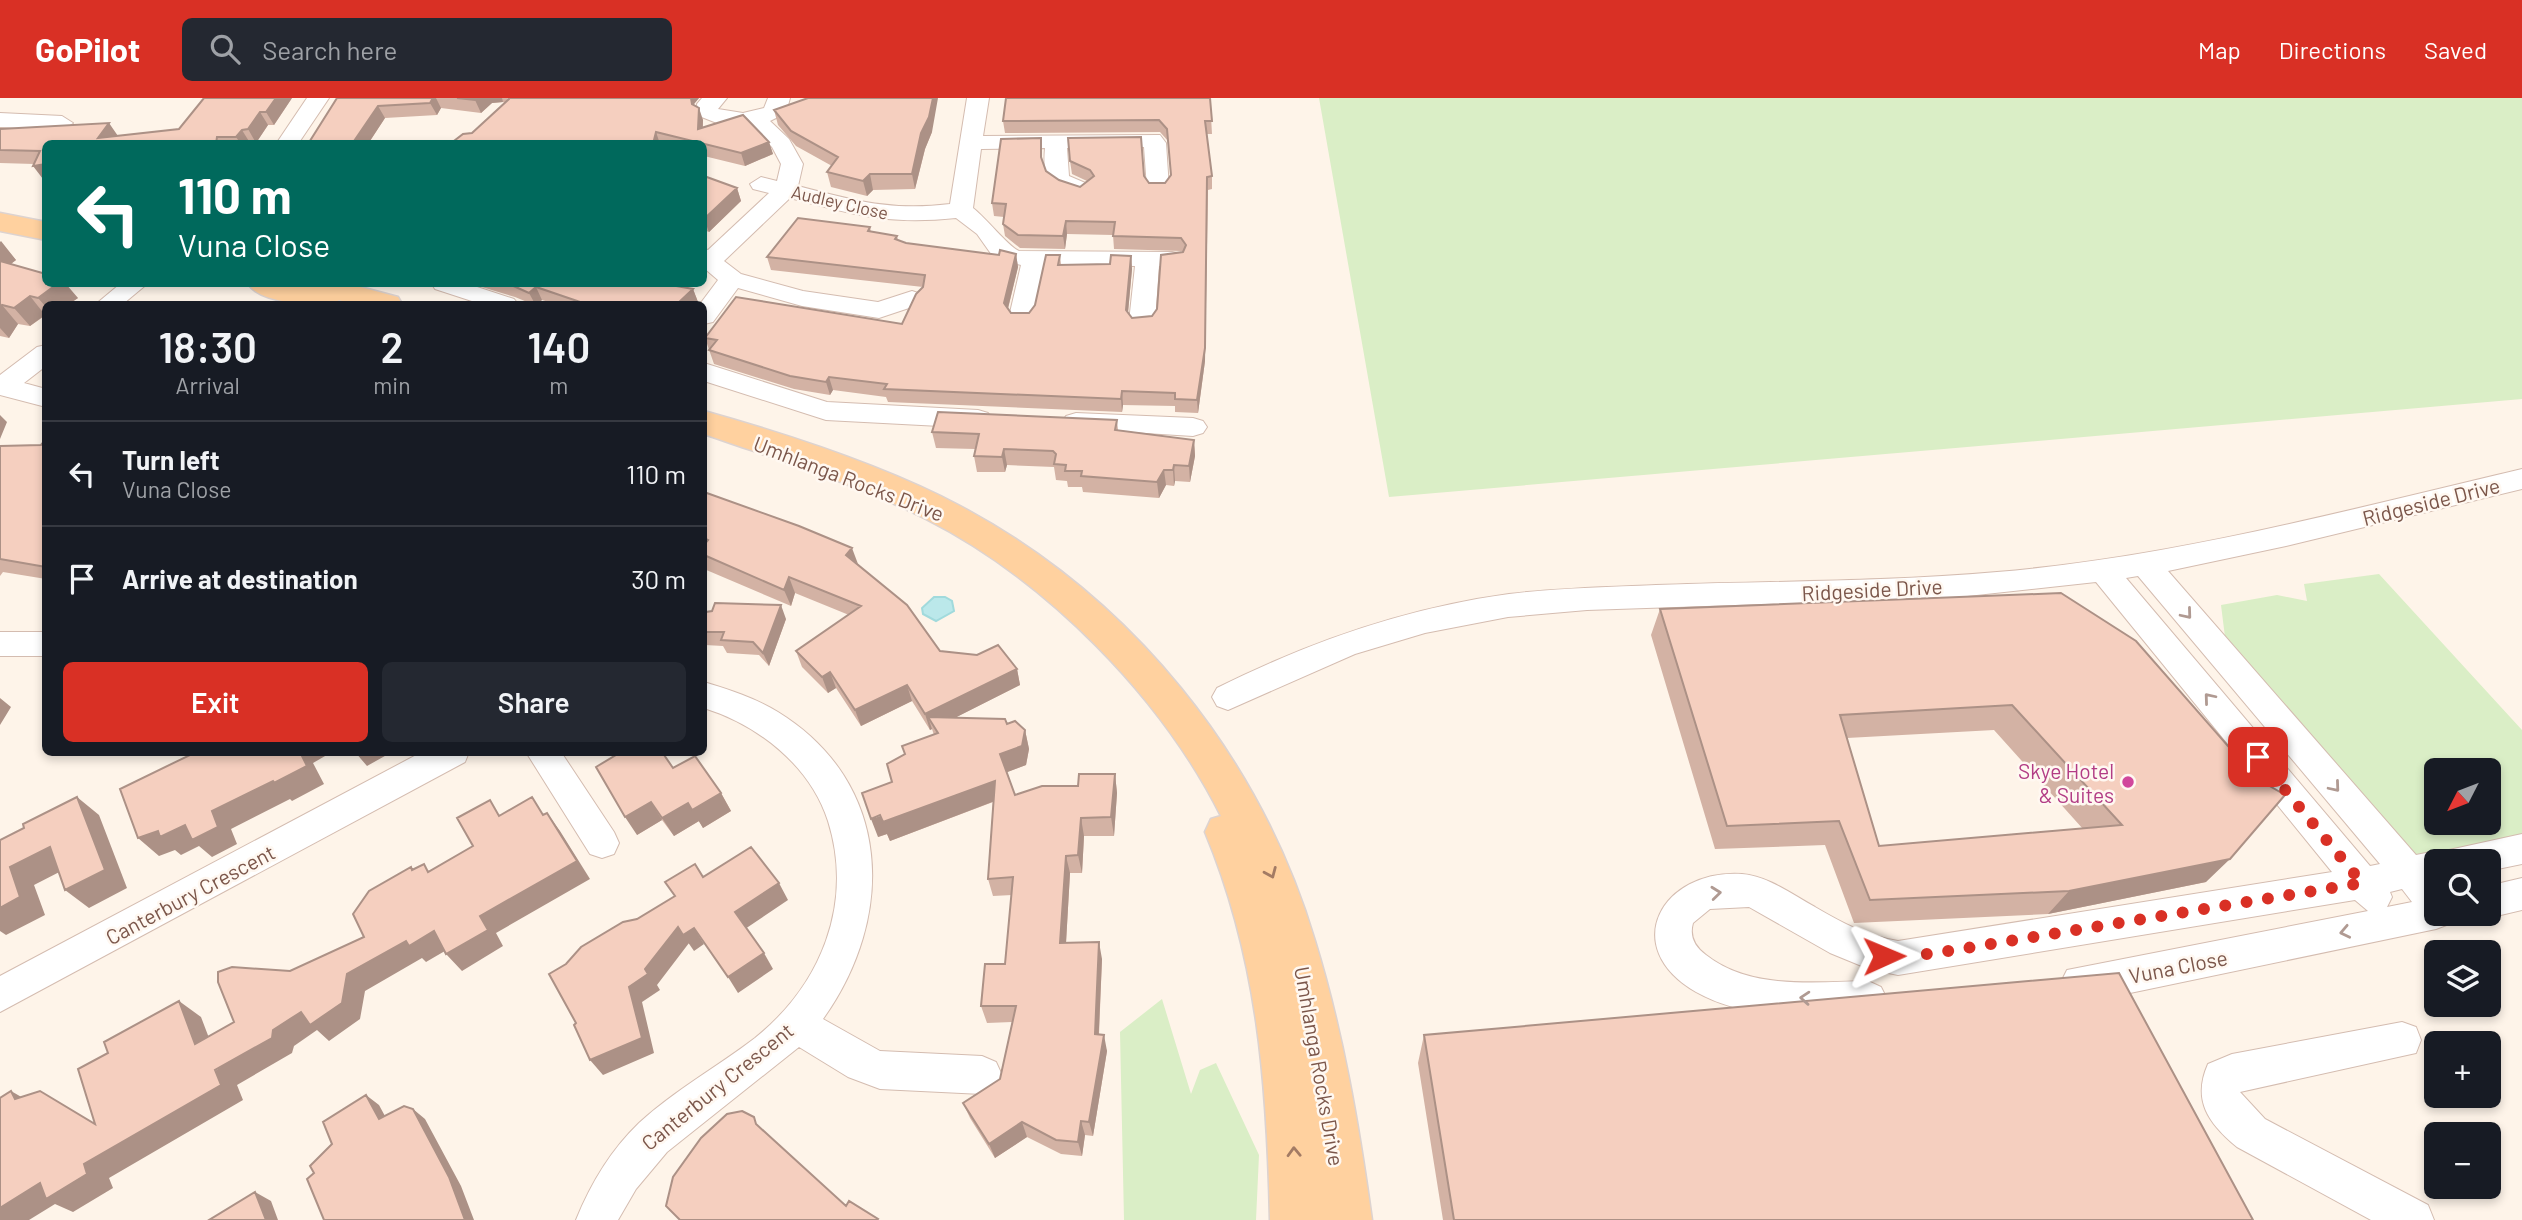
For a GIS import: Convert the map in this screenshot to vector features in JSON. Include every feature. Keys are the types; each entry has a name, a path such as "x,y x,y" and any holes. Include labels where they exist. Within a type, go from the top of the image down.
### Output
{"main road":[{"path":"0,206 42,214"},
{"path":"0,222 42,231"},
{"path":"273,287 317,301"},
{"path":"328,287 376,301"},
{"name":"Umhlanga Rocks Drive","path":"707,423 892,490 940,511 987,539 1095,617 1134,655 1174,704 1201,740 1234,795 1272,874 1299,952 1324,1066 1346,1220"},
{"name":"Umhlanga Rocks Drive","path":"707,439 880,502 963,543 1058,608 1133,685 1168,731 1233,847 1265,942 1285,1056 1293,1131 1296,1220"}],"street":[{"path":"290,140 318,98"},
{"path":"716,98 706,107 714,117 755,118 776,111 779,98"},
{"path":"978,98 961,210 985,229 1003,253 1035,259 1160,259 1142,322"},
{"path":"755,118 781,144 792,164 786,189 707,258 732,279 802,298 870,310 886,310 912,299"},
{"path":"0,120 62,123"},
{"path":"971,143 1152,140 1155,143 1158,188"},
{"path":"1057,141 1055,174 1063,185 1082,190"},
{"name":"Audley Close","path":"761,184 876,213 915,215 961,210"},
{"path":"1022,317 1035,259"},
{"path":"707,312 732,279"},
{"path":"112,301 131,287"},
{"path":"453,287 496,301"},
{"path":"1,386 42,356"},
{"path":"707,373 827,411 1005,419"},
{"path":"1,386 42,397"},
{"path":"1045,421 1193,427"},
{"name":"Ridgeside Drive","path":"1228,697 1282,668 1393,629 1537,603 1969,584 2048,578 2238,547 2522,478"},
{"path":"1905,999 1817,999 1752,994 1708,980 1684,961 1673,940 1673,921 1682,905 1704,894 1746,890 1869,954 1898,958 2362,883 2421,869 2143,562"},
{"path":"2102,569 2396,922"},
{"path":"0,644 42,644"},
{"name":"Canterbury Crescent","path":"597,1220 617,1180 650,1138 760,1056 795,1023 834,969 849,934 859,883 852,836 837,798 804,752 773,725 740,706 707,696"},
{"name":"Canterbury Crescent","path":"0,995 446,756"},
{"path":"545,756 601,843"},
{"path":"2501,853 2522,849"},
{"path":"2501,899 2522,894"},
{"name":"Vuna Close","path":"2050,985 2130,976 2424,916"},
{"path":"795,1023 862,1064 880,1070 982,1075"},
{"path":"2402,1040 2231,1073 2222,1077 2220,1098 2239,1123 2267,1143 2413,1220"}],"green space":[{"path":"1319,98 2522,98 2522,399 1389,497"},
{"path":"2379,574 2522,730 2522,858 2501,859 2501,849 2424,849 2424,868 2409,876 2226,645 2221,605 2277,595 2307,601 2304,584"},
{"path":"1162,999 1191,1094 1200,1070 1216,1063 1259,1155 1256,1220 1124,1220 1120,1032"}],"water":[{"path":"934,597 945,597 952,601 954,611 936,621 923,614 922,608"}],"building":[{"path":"204,98 276,98 266,112 260,112 248,129 242,130 236,137 217,137 217,140 42,140 42,165 33,166 40,151 0,150 0,129 109,123 98,138 179,129"},
{"path":"337,98 433,98 430,103 378,106 355,140 311,140"},
{"path":"691,98 692,104 699,108 698,129 743,115 769,142 741,153 707,145 707,140 688,140 656,132 654,140 455,140 463,134 472,133 509,99"},
{"path":"808,98 933,98 929,117 921,133 912,174 870,174 863,181 827,172 838,157 791,131 774,110"},
{"path":"1006,98 1210,98 1212,121 1205,121 1212,176 1207,177 1205,348 1197,400 1175,399 1175,393 1122,391 1121,399 884,389 887,384 829,377 826,382 790,376 709,350 717,340 707,338 707,335 736,297 902,324 916,294 923,287 925,275 767,257 798,218 870,227 868,231 897,236 895,239 906,243 999,255 1000,250 1016,254 1004,303 1011,313 1029,313 1035,305 1046,255 1060,255 1058,265 1110,264 1111,255 1131,256 1126,310 1132,318 1152,316 1157,309 1161,255 1183,252 1186,245 1181,238 1113,236 1115,222 1066,221 1063,236 1018,235 1003,224 1006,204 992,203 1001,139 1041,138 1041,157 1046,171 1059,180 1080,187 1094,176 1090,170 1070,161 1068,138 1141,137 1144,176 1149,183 1165,183 1171,175 1167,129 1159,120 1003,121"},
{"path":"707,177 737,188 707,216"},
{"path":"0,261 42,273 42,287 53,287 38,298 30,296 14,308 2,305 0,308"},
{"path":"516,287 536,287 529,293"},
{"path":"536,287 693,289 680,301 577,301"},
{"path":"938,412 1117,420 1115,430 1194,440 1189,466 1174,465 1173,470 1164,470 1157,482 1081,476 1082,471 1065,471 1066,465 1054,464 1056,454 1053,451 1004,449 1002,457 974,456 979,434 932,432"},
{"path":"41,445 42,566 0,559 0,446"},
{"path":"707,493 852,548 846,555 907,605 940,651 977,655 998,645 1017,669 925,714 907,685 855,710 830,672 822,677 796,651 861,606 789,577 784,590 707,556"},
{"name":"Skye Hotel & Suites","path":"2061,593 2136,641 2256,778 2285,795 2230,859 2069,891 1870,900 1839,821 1727,826 1660,609","holes":["2012,705 2122,825 1879,846 1840,715"]},
{"path":"715,603 781,605 763,653 753,642 721,640 724,632 707,632 707,612 712,611"},
{"path":"928,717 1005,719 1007,724 1015,721 1025,730 1022,746 1000,754 1015,795 1042,786 1078,786 1079,774 1115,774 1111,817 1081,818 1078,855 1066,856 1060,943 1099,942 1095,1034 1104,1035 1089,1122 1081,1121 1078,1142 1056,1140 1022,1122 989,1144 963,1103 1000,1079 1016,1006 981,1006 985,964 1005,964 1013,877 988,879 995,781 883,822 880,815 871,819 862,793 892,782 887,764 905,754 902,746 938,733"},
{"path":"188,756 302,756 307,766 212,811 218,827 192,840 185,825 160,837 158,831 138,838 120,789"},
{"path":"614,756 665,756 673,768 695,756 721,793 692,810 688,803 662,818 651,802 625,817 596,767"},
{"path":"77,797 105,870 65,890 50,847 10,867 20,897 0,908 0,840 24,828 23,824"},
{"path":"532,797 543,815 547,813 577,861 480,916 488,930 446,954 434,931 409,946 406,941 347,974 342,1003 310,1025 301,1012 273,1030 272,1038 215,1070 221,1085 84,1164 87,1174 46,1199 40,1183 0,1208 0,1098 11,1091 15,1099 40,1091 95,1124 78,1069 108,1053 104,1042 179,1001 195,1044 234,1022 218,982 218,972 232,967 290,971 364,937 353,914 369,891 411,867 412,870 424,864 428,872 473,846 457,818 490,800 499,816"},
{"path":"751,847 779,883 735,912 764,953 728,977 694,928 683,935 678,927 645,969 648,974 629,987 642,1038 590,1060 574,1025 576,1023 549,974 566,964 581,947 675,896 665,882 695,864 703,877"},
{"path":"2119,973 2253,1220 1454,1220 1424,1035"},
{"path":"366,1095 379,1119 404,1106 413,1109 449,1177 465,1220 324,1220 307,1179 314,1173 310,1166 332,1144 323,1122"},
{"path":"742,1111 754,1117 756,1124 846,1206 849,1201 878,1219 680,1220 666,1206 673,1177 701,1138 727,1114"},
{"path":"255,1192 266,1220 209,1220"}],"place":[{"name":"Skye Hotel & Suites","path":"2128,782"}],"route":[{"path":"1884,956 1898,958 1949,951 2362,883 2258,757"}]}
